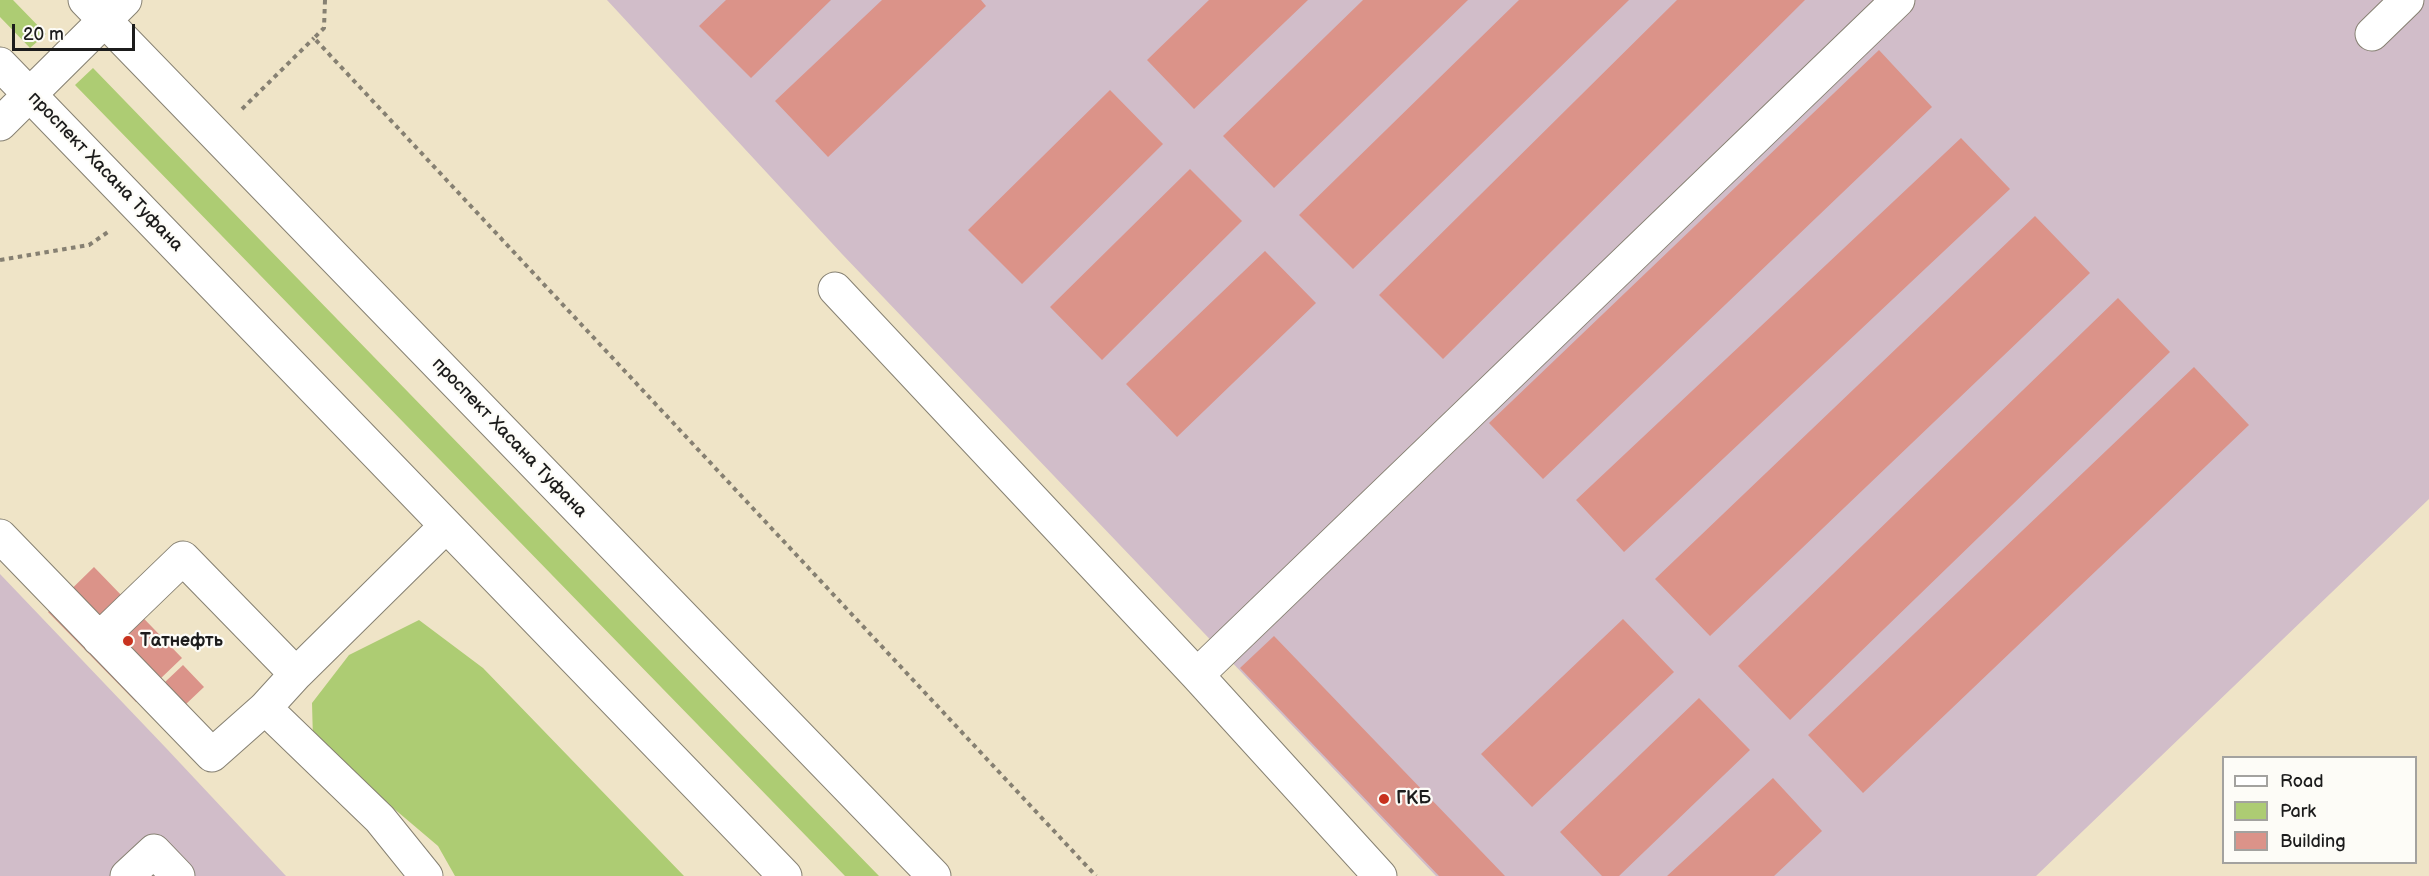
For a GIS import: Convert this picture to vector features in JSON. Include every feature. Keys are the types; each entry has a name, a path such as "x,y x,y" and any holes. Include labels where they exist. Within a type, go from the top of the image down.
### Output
{"main road":[{"path":"1197,675 1898,0"},
{"path":"2372,34 2407,0"},
{"path":"0,124 105,7"},
{"name":"проспект Хасана Туфана","path":"105,7 934,876"},
{"name":"проспект Хасана Туфана","path":"0,64 785,876"},
{"path":"835,289 1197,675 1380,876"},
{"path":"0,536 212,755 265,708 296,674 446,526"},
{"path":"99,639 183,558 296,674"},
{"path":"265,708 380,819 426,876"},
{"path":"127,876 154,851 178,876"}],"path":[{"path":"235,116 324,28 325,0"},
{"path":"314,38 1096,876"},
{"path":"0,260 89,245 108,232"}],"shaded area":[{"path":"607,0 2429,0 2429,499 2036,876 1436,876 842,254"},
{"path":"0,574 166,748 286,876 0,876"}],"green space":[{"path":"0,0 13,0 46,34 30,48 0,17"},
{"path":"93,68 879,876 845,876 75,85"},
{"path":"419,620 483,668 684,876 455,876 438,846 313,740 312,703 349,655"}],"building":[{"path":"726,0 831,0 751,78 699,26"},
{"path":"882,0 981,0 986,6 828,157 775,101"},
{"path":"1209,0 1308,0 1194,109 1147,60"},
{"path":"1363,0 1468,0 1274,188 1223,136"},
{"path":"1519,0 1629,0 1353,269 1299,215"},
{"path":"1677,0 1805,0 1443,359 1379,295"},
{"path":"1879,50 1932,107 1543,479 1489,423"},
{"path":"1110,90 1163,144 1022,284 968,230"},
{"path":"1961,138 2010,189 1624,552 1576,500"},
{"path":"1190,169 1242,221 1102,360 1050,307"},
{"path":"2035,216 2090,273 1710,636 1655,579"},
{"path":"1265,251 1316,303 1177,437 1126,384"},
{"path":"2118,298 2170,352 1790,720 1738,666"},
{"path":"2194,367 2249,425 1863,793 1808,735"},
{"path":"94,567 182,658 136,702 48,612"},
{"path":"1623,619 1674,672 1532,807 1481,754"},
{"path":"1274,636 1505,876 1439,876 1240,668"},
{"path":"183,665 204,687 167,722 146,700"},
{"path":"1699,698 1750,750 1619,876 1602,876 1560,832"},
{"path":"1773,778 1822,831 1774,876 1667,876"}],"place":[{"name":"Татнефть","path":"128,641"},
{"name":"ГКБ","path":"1384,799"}]}
